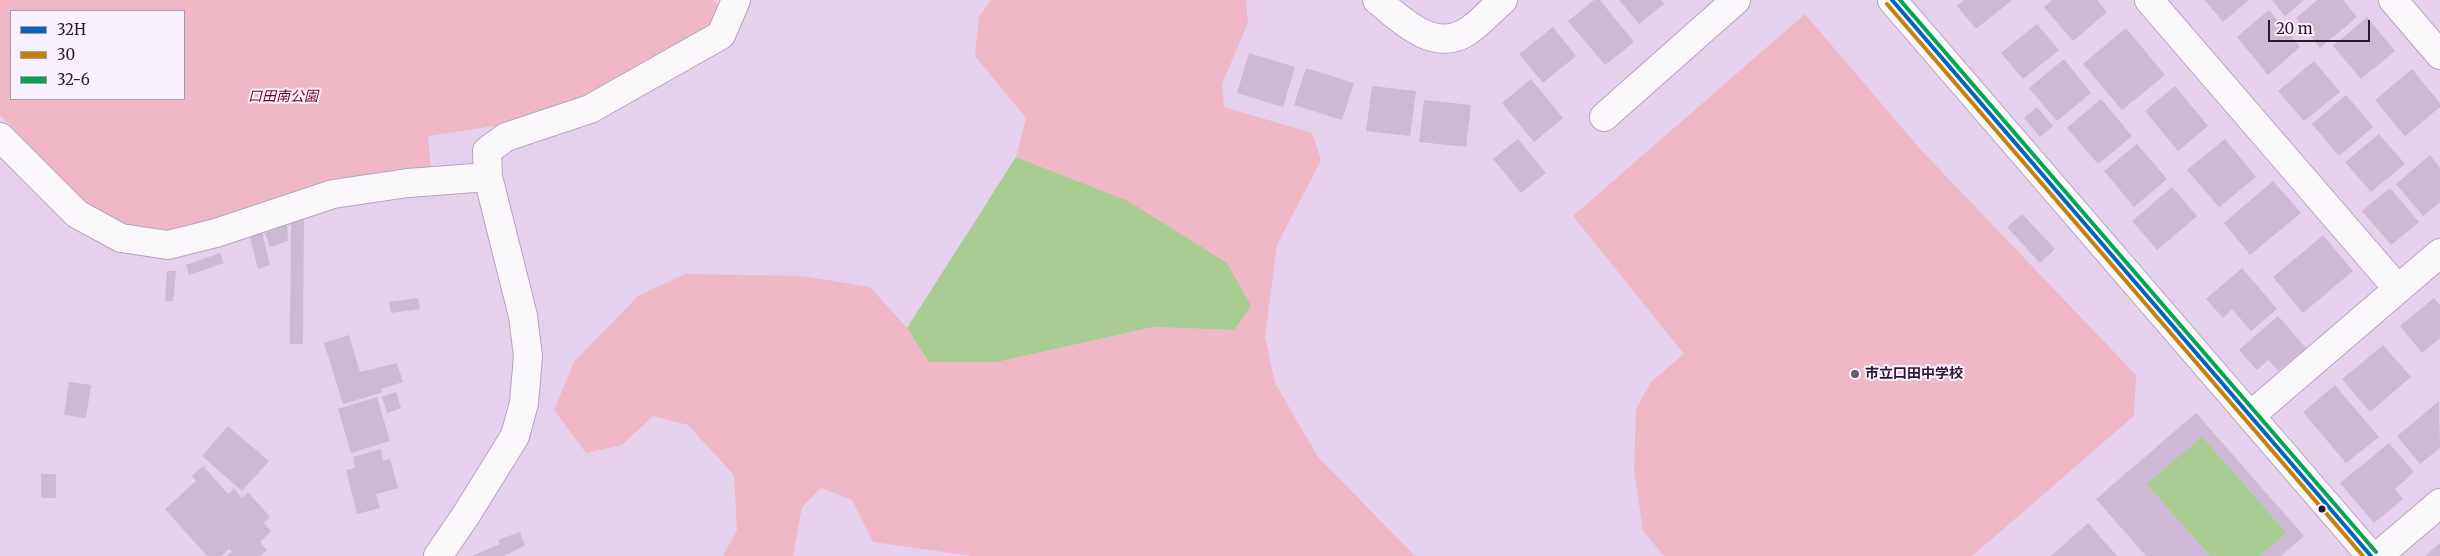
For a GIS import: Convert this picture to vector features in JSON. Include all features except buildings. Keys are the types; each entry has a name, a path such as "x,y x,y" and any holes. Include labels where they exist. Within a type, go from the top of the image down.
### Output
{"street":[{"path":"438,556 515,436 524,402 528,356 524,316 488,177 487,151 506,137 590,109 721,35 736,0"},
{"path":"1376,0 1415,30 1440,40 1464,34 1503,0"},
{"path":"1604,117 1736,0"},
{"path":"1892,0 2371,556"},
{"path":"2149,0 2398,289"},
{"path":"2393,0 2440,55"},
{"path":"0,137 77,214 121,238 168,245 216,233 333,194 408,183 488,177"},
{"path":"2250,416 2440,253"},
{"path":"2378,556 2440,503"}],"green space":[{"name":"口田南公園","path":"0,0 713,0 718,5 714,30 589,97 514,123 428,136 431,170 181,233 136,232 105,219 79,196 0,115"},
{"path":"991,0 1246,0 1248,23 1222,84 1224,107 1312,133 1321,160 1277,245 1265,337 1275,383 1318,457 1415,556 971,556 873,542 852,500 821,488 802,507 793,556 723,556 737,530 734,475 688,425 653,416 622,445 586,453 554,410 574,362 638,296 685,274 802,276 870,287 907,328 929,362 997,362 1153,327 1234,330 1128,201 1016,157 1026,118 975,56 979,17"},
{"name":"市立口田中学校","path":"1805,14 1921,150 2136,375 2134,416 1972,556 1664,556 1643,531 1634,469 1636,409 1651,382 1684,354 1573,216"}],"shaded area":[{"path":"1016,157 1128,201 1227,263 1251,306 1234,330 1153,327 997,362 929,362 907,328"},
{"path":"2202,436 2287,533 2260,556 2210,556 2146,484"}],"transit line":[{"name":"32H","path":"1892,0 2371,556"},
{"name":"32-6","path":"1900,0 2376,552"},
{"name":"30","path":"1887,4 2363,556"}],"place":[{"name":"市立口田中学校","path":"1855,374"}]}
